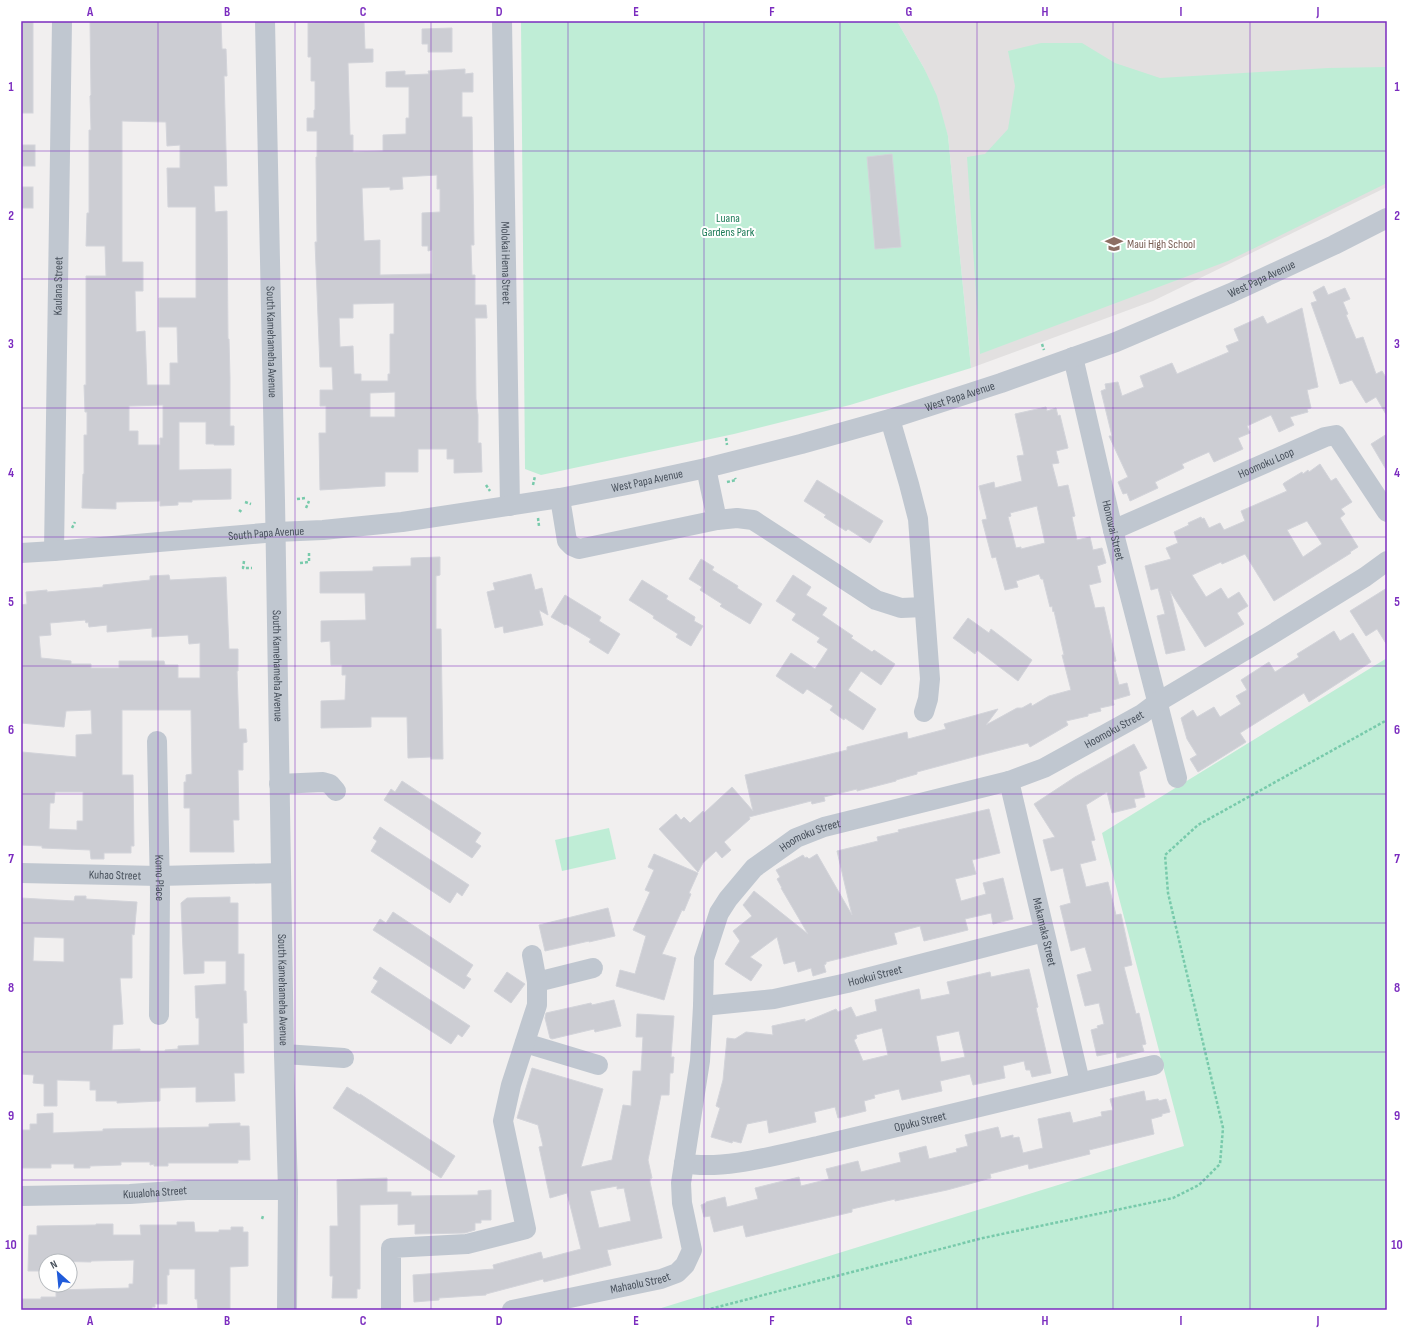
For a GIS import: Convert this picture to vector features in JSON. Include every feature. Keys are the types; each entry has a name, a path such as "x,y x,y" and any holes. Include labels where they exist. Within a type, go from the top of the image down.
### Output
{"street":[{"name":"Kaulana Street","path":"54,551 62,21"},
{"name":"South Kamehameha Avenue","path":"266,21 284,1054 288,1190 287,1310"},
{"name":"Molokai Hema Street","path":"502,21 510,506"},
{"name":"West Papa Avenue","path":"510,506 560,498 706,468 800,444 944,402 1116,342 1232,293 1334,245 1387,218"},
{"name":"Honowai Street","path":"1073,357 1113,530 1177,778"},
{"path":"890,419 918,519 930,679 928,699 924,712"},
{"name":"Hoomoku Loop","path":"1113,530 1325,437 1336,435 1387,512"},
{"path":"706,468 717,520"},
{"path":"560,498 567,541 572,546 579,548 717,520 737,518 753,520 876,600 901,608 924,607"},
{"name":"South Papa Avenue","path":"21,553 276,532 323,530 402,522 510,506"},
{"path":"1158,702 1271,635 1365,577 1387,561"},
{"name":"Hoomoku Street","path":"684,1162 700,1061 704,1006 704,959 719,913 728,899 754,868 796,838 824,827 1009,781 1044,768 1142,714 1158,702"},
{"name":"Komo Place","path":"158,741 160,1015"},
{"name":"Makamaka Street","path":"1009,781 1080,1082"},
{"path":"279,784 323,782 330,784 336,791"},
{"name":"Kuhao Street","path":"21,873 159,876 281,873"},
{"name":"Hookui Street","path":"704,1006 774,999 847,983 1044,932"},
{"path":"392,1310 391,1248 467,1244 526,1229 503,1120 503,1083 525,1043 537,1005 537,982 532,955"},
{"path":"537,982 593,968"},
{"path":"525,1043 598,1065"},
{"path":"284,1054 344,1058"},
{"name":"Opuku Street","path":"684,1162 695,1165 737,1163 818,1146 1154,1065"},
{"name":"Mahaolu Street","path":"512,1310 661,1279 677,1273 685,1265 692,1250 682,1203 681,1183 684,1162"},
{"name":"Kuualoha Street","path":"21,1196 123,1194 187,1190 288,1190"}],"path":[{"path":"728,488 727,482 736,480 734,474"},
{"path":"532,487 535,476"},
{"path":"486,485 491,494"},
{"path":"297,499 306,498"},
{"path":"245,502 252,504"},
{"path":"306,508 309,502"},
{"path":"239,510 243,513"},
{"path":"537,515 539,526"},
{"path":"300,563 309,562 309,553"},
{"path":"244,561 243,568 252,568"}],"shaded area":[{"name":"Maui High School","path":"897,21 1387,21 1387,187 1153,301 971,368 948,136 924,68"}],"green space":[{"name":"Luana Gardens Park","path":"521,21 897,21 924,68 937,96 948,136 971,368 850,405 734,434 541,475 525,469"},
{"name":"Maui High School","path":"1041,43 1082,43 1115,63 1160,78 1328,68 1387,67 1387,183 1228,261 980,354 967,157 985,154 1008,129 1015,86 1008,51"},
{"path":"1387,658 1387,1310 655,1310 1184,1146 1102,833"},
{"path":"609,828 616,859 562,871 555,840"}],"building":[{"path":"21,21 33,21 33,113 21,113"},
{"path":"90,21 221,21 222,49 226,49 227,76 224,76 227,186 214,186 215,212 227,211 230,426 234,426 234,445 206,444 206,422 179,422 179,470 231,469 231,499 192,500 192,502 178,502 178,505 160,506 160,501 116,502 116,509 82,508 84,435 87,435 87,412 85,412 84,385 86,385 86,276 106,276 105,246 86,246 87,213 89,213 89,130 91,130","holes":["122,121 166,122 167,146 180,145 180,168 167,168 168,207 196,207 196,298 159,298 159,327 177,327 178,363 170,363 170,385 147,385 145,331 136,332 135,291 143,291 143,262 122,262","163,405 163,438 160,438 160,445 138,445 138,431 129,431 129,406"]},
{"path":"364,22 365,49 373,49 373,62 348,63 350,135 353,135 353,152 383,151 383,135 406,134 406,118 409,118 409,87 386,87 386,72 405,71 405,75 429,74 428,71 465,69 465,74 473,73 473,92 462,92 462,117 472,117 474,245 471,245 472,275 475,275 475,305 486,305 487,318 475,318 478,443 481,443 482,472 454,473 454,459 447,459 447,449 418,449 418,472 385,472 385,486 320,490 319,433 326,433 326,406 320,406 320,390 333,390 332,367 320,367 315,242 317,242 317,131 307,131 307,118 314,118 315,110 315,81 311,81 311,57 308,57 308,23","holes":["437,175 437,189 440,189 440,212 422,213 422,246 428,246 428,251 432,250 432,274 380,275 380,240 364,241 362,188 390,187 390,190 403,189 402,177","394,303 394,334 390,334 390,374 388,374 388,381 361,381 361,374 354,374 353,346 340,347 339,318 353,318 353,304","395,392 395,417 370,417 370,393"]},
{"path":"452,28 452,52 428,52 428,44 422,44 422,29"},
{"path":"21,145 35,145 35,166 21,166"},
{"path":"892,154 901,247 875,249 867,157"},
{"path":"21,187 33,187 33,208 21,208"},
{"path":"1324,286 1328,295 1345,288 1350,299 1343,302 1348,314 1346,315 1356,339 1363,337 1376,374 1382,371 1387,379 1387,416 1376,397 1366,403 1352,380 1340,384 1311,303 1317,301 1313,292"},
{"path":"1302,308 1318,387 1307,390 1311,408 1307,409 1308,412 1290,417 1294,425 1279,432 1271,415 1247,426 1250,433 1238,438 1243,449 1214,462 1209,452 1182,464 1184,468 1155,482 1158,488 1130,501 1127,493 1123,494 1118,482 1128,477 1109,436 1112,436 1101,391 1106,389 1105,384 1118,382 1122,396 1144,387 1140,376 1172,363 1177,374 1229,352 1226,346 1239,341 1234,329 1263,316 1267,324"},
{"path":"1046,407 1047,411 1056,408 1058,416 1060,415 1068,448 1056,451 1059,463 1052,464 1058,487 1068,485 1075,516 1072,517 1077,540 1090,537 1093,550 1102,548 1106,563 1097,566 1101,582 1089,585 1095,608 1104,607 1116,661 1113,662 1119,685 1127,683 1130,695 1113,700 1114,705 1100,708 1101,711 1088,714 1088,716 1066,721 1068,725 1030,747 1028,743 917,772 917,774 896,781 857,791 857,789 824,797 825,801 812,804 811,801 749,817 750,819 724,842 731,850 722,858 716,851 703,863 698,872 659,829 676,814 681,820 684,817 690,823 703,811 704,813 732,787 753,811 745,775 847,750 847,747 907,732 908,739 946,729 944,724 998,709 986,725 1017,708 1022,708 1031,703 1032,706 1049,696 1071,690 1062,655 1064,655 1054,611 1053,612 1052,606 1050,607 1043,579 1041,579 1039,574 1016,581 1018,587 1005,590 996,557 992,558 982,520 987,519 979,486 994,482 995,488 1022,481 1017,456 1024,455 1015,414","holes":["1037,506 1045,543 1021,549 1021,547 1016,548 1008,517 1011,516 1010,513"]},
{"path":"1387,434 1387,471 1371,444"},
{"path":"1320,464 1331,481 1336,478 1352,502 1341,509 1345,514 1340,518 1358,547 1350,552 1351,553 1274,601 1245,554 1222,564 1221,562 1192,575 1206,597 1221,588 1228,599 1239,592 1248,606 1237,613 1244,624 1205,647 1170,591 1185,650 1166,654 1157,616 1165,614 1158,588 1151,590 1145,566 1171,559 1166,548 1178,543 1174,532 1189,525 1188,523 1201,517 1202,519 1204,518 1209,528 1220,523 1224,530 1245,521 1241,511 1287,491 1283,484 1284,483 1302,472 1303,474 1308,470 1309,472","holes":["1307,521 1322,544 1303,557 1287,530"]},
{"path":"817,480 883,521 870,543 848,529 846,531 824,517 826,515 804,501"},
{"path":"440,557 440,575 436,576 436,629 441,629 443,759 431,759 431,757 408,758 407,717 371,717 371,727 321,728 321,701 345,700 346,675 342,675 342,665 331,665 330,641 321,642 321,621 366,620 365,593 320,593 320,572 373,571 373,567 411,566 411,558"},
{"path":"701,559 714,567 712,570 738,586 737,588 762,604 750,624 720,606 722,604 700,590 702,587 689,579"},
{"path":"531,574 535,590 542,588 548,615 539,610 543,625 504,633 503,626 495,628 487,592 495,590 493,583"},
{"path":"169,575 170,580 226,577 229,649 238,649 237,671 239,729 246,729 247,742 243,743 243,770 238,770 239,820 233,820 234,852 190,852 190,808 184,808 184,782 186,782 186,775 192,774 191,710 122,710 122,775 133,775 134,846 131,846 131,853 104,853 104,859 91,859 90,850 42,848 42,846 21,845 22,752 76,757 76,735 92,734 91,710 66,711 64,727 21,723 21,605 27,604 26,592 47,590 47,592 103,587 103,585 150,580 150,576","holes":["85,620 86,623 88,622 89,627 107,625 107,632 152,628 152,637 188,635 189,644 200,643 200,678 178,678 178,665 165,665 164,661 119,661 119,668 91,668 91,664 71,664 71,661 41,658 39,636 51,635 50,623","55,792 83,792 83,821 77,821 77,830 49,829 50,803 54,803"]},
{"path":"793,575 811,587 806,595 827,608 822,615 853,636 851,638 872,652 874,650 895,664 881,685 861,671 848,690 876,709 863,730 845,718 844,720 830,710 833,706 807,689 803,694 776,676 791,653 815,669 828,649 817,642 820,638 792,620 796,614 776,601"},
{"path":"642,580 668,596 666,599 695,617 694,621 703,626 691,646 676,637 678,634 653,618 654,616 629,600"},
{"path":"1387,588 1387,645 1377,629 1366,636 1350,611"},
{"path":"565,595 601,617 599,621 620,634 608,654 589,642 591,639 551,617"},
{"path":"968,618 989,633 991,629 1032,660 1018,681 977,650 975,654 953,638"},
{"path":"1334,631 1340,641 1353,633 1371,662 1309,702 1304,693 1240,733 1246,742 1198,772 1190,759 1197,755 1187,739 1181,718 1193,710 1197,717 1214,707 1220,717 1241,704 1236,696 1247,690 1241,680 1269,662 1275,672 1299,657 1297,654"},
{"path":"1134,744 1147,768 1139,772 1145,797 1134,799 1136,807 1112,813 1107,792 1086,805 1095,840 1091,841 1096,860 1080,864 1086,887 1108,882 1116,915 1121,914 1132,965 1124,967 1136,1014 1139,1013 1146,1044 1142,1045 1144,1051 1117,1058 1116,1052 1097,1056 1091,1030 1104,1024 1099,1003 1085,1006 1077,975 1092,971 1085,947 1071,951 1060,906 1071,903 1063,868 1051,871 1043,840 1055,837 1034,804 1075,777"},
{"path":"402,781 481,833 475,842 481,846 472,858 384,800 391,789 395,792"},
{"path":"989,809 1000,853 972,860 976,874 955,879 961,901 986,894 983,883 1003,878 1013,919 993,924 991,913 965,919 968,930 924,941 920,926 894,933 897,944 826,962 824,965 826,972 813,976 811,968 798,972 795,961 784,964 777,937 750,957 762,965 751,981 725,964 740,941 733,931 752,916 743,905 754,891 808,934 781,888 777,879 780,877 776,870 803,855 805,858 807,857 809,859 817,854 852,915 837,851 878,841 877,837 899,832 898,830"},
{"path":"380,827 469,885 462,896 457,892 450,903 371,851 377,841 373,838"},
{"path":"654,854 698,873 689,893 691,894 684,911 682,910 662,954 676,958 664,1000 616,986 620,970 635,974 646,936 633,930 650,892 645,890 654,870 648,867"},
{"path":"75,896 86,896 86,899 137,902 134,935 132,934 132,978 120,978 123,1024 113,1025 112,1050 140,1049 140,1051 165,1051 178,1049 178,1046 199,1045 199,1018 196,1018 195,986 226,984 226,961 204,961 204,973 184,974 181,903 187,898 230,897 230,903 238,903 238,954 244,954 244,991 246,991 247,1023 243,1023 244,1073 234,1073 235,1101 196,1102 196,1087 160,1088 160,1101 117,1103 117,1101 96,1101 96,1090 90,1090 90,1081 57,1080 57,1106 44,1106 44,1084 33,1083 34,1075 21,1074 21,898 74,901","holes":["34,937 64,938 64,962 33,961"]},
{"path":"608,908 615,936 545,951 539,925"},
{"path":"393,912 473,965 466,976 471,979 464,989 373,930 380,919 386,923"},
{"path":"380,967 470,1026 462,1037 458,1034 451,1044 371,992 378,981 373,978"},
{"path":"1029,969 1038,1007 1036,1008 1051,1073 1032,1077 1030,1070 1026,1070 1024,1061 1003,1066 1005,1078 973,1085 970,1074 940,1081 942,1091 902,1100 899,1089 874,1095 875,1098 864,1101 866,1111 838,1118 835,1107 814,1112 816,1122 769,1133 767,1120 747,1124 741,1143 733,1141 732,1143 711,1137 720,1108 716,1106 723,1080 727,1038 735,1039 746,1032 773,1035 772,1026 805,1019 805,1022 836,1009 838,1012 851,1007 856,1017 877,1011 875,1000 919,989 921,1000 950,994 947,982 990,972 991,977","holes":["882,1028 888,1055 863,1061 854,1040 857,1038 856,1035","959,1031 965,1057 941,1062 936,1036"]},
{"path":"507,972 525,984 511,1003 494,991"},
{"path":"614,1000 621,1026 595,1032 594,1029 552,1039 550,1038 545,1018 546,1013 591,1003 592,1005"},
{"path":"637,1014 674,1016 671,1057 674,1057 673,1073 670,1073 669,1095 661,1095 648,1160 652,1178 650,1179 650,1182 662,1238 607,1250 611,1265 544,1282 543,1279 486,1295 439,1298 439,1300 414,1302 413,1275 494,1269 493,1265 541,1252 543,1259 581,1249 567,1193 550,1198 539,1147 543,1146 538,1125 517,1118 532,1068 603,1089 581,1167 612,1160 623,1105 631,1106 633,1071 641,1071 643,1037 636,1037","holes":["617,1186 617,1189 624,1188 631,1221 599,1228 590,1191"]},
{"path":"347,1087 455,1156 441,1178 333,1108"},
{"path":"1144,1091 1146,1101 1158,1099 1159,1101 1166,1099 1170,1112 1151,1119 1154,1134 1089,1150 1090,1154 1029,1169 1028,1164 990,1174 991,1178 947,1190 895,1201 895,1199 852,1209 852,1212 746,1237 743,1225 714,1232 710,1216 704,1217 701,1205 706,1202 725,1197 727,1207 758,1199 755,1188 799,1177 801,1186 829,1179 826,1169 858,1161 861,1172 901,1162 899,1153 926,1146 929,1159 957,1152 956,1149 968,1146 965,1135 998,1127 1001,1138 1013,1135 1013,1138 1019,1137 1023,1153 1043,1148 1038,1119 1070,1112 1073,1123 1102,1116 1101,1112 1113,1110 1110,1099"},
{"path":"53,1113 53,1133 103,1131 103,1129 209,1127 209,1124 240,1123 240,1126 249,1126 250,1160 238,1160 238,1163 168,1163 168,1166 154,1166 154,1164 150,1165 150,1162 121,1162 121,1165 90,1166 90,1168 74,1168 74,1164 51,1164 51,1168 21,1168 21,1130 30,1130 30,1124 37,1124 37,1114"},
{"path":"387,1178 387,1192 411,1192 411,1196 478,1195 478,1191 491,1190 491,1220 481,1220 481,1223 475,1223 475,1230 465,1233 415,1234 415,1224 398,1225 398,1204 360,1205 360,1289 357,1289 357,1298 332,1298 333,1276 330,1276 330,1226 338,1226 337,1180"},
{"path":"177,1222 194,1222 195,1232 219,1232 219,1230 231,1230 231,1227 243,1227 243,1232 248,1232 248,1266 230,1267 230,1310 198,1310 197,1299 195,1299 195,1269 169,1269 169,1275 167,1275 167,1304 155,1304 155,1307 152,1307 152,1310 21,1310 21,1299 56,1297 56,1293 78,1293 78,1289 129,1288 129,1284 133,1284 134,1260 78,1262 78,1253 38,1253 38,1271 28,1271 29,1235 37,1235 37,1226 113,1224 113,1235 141,1235 140,1225 177,1225"}],"place":[{"name":"Maui High School","path":"1114,244"}]}
